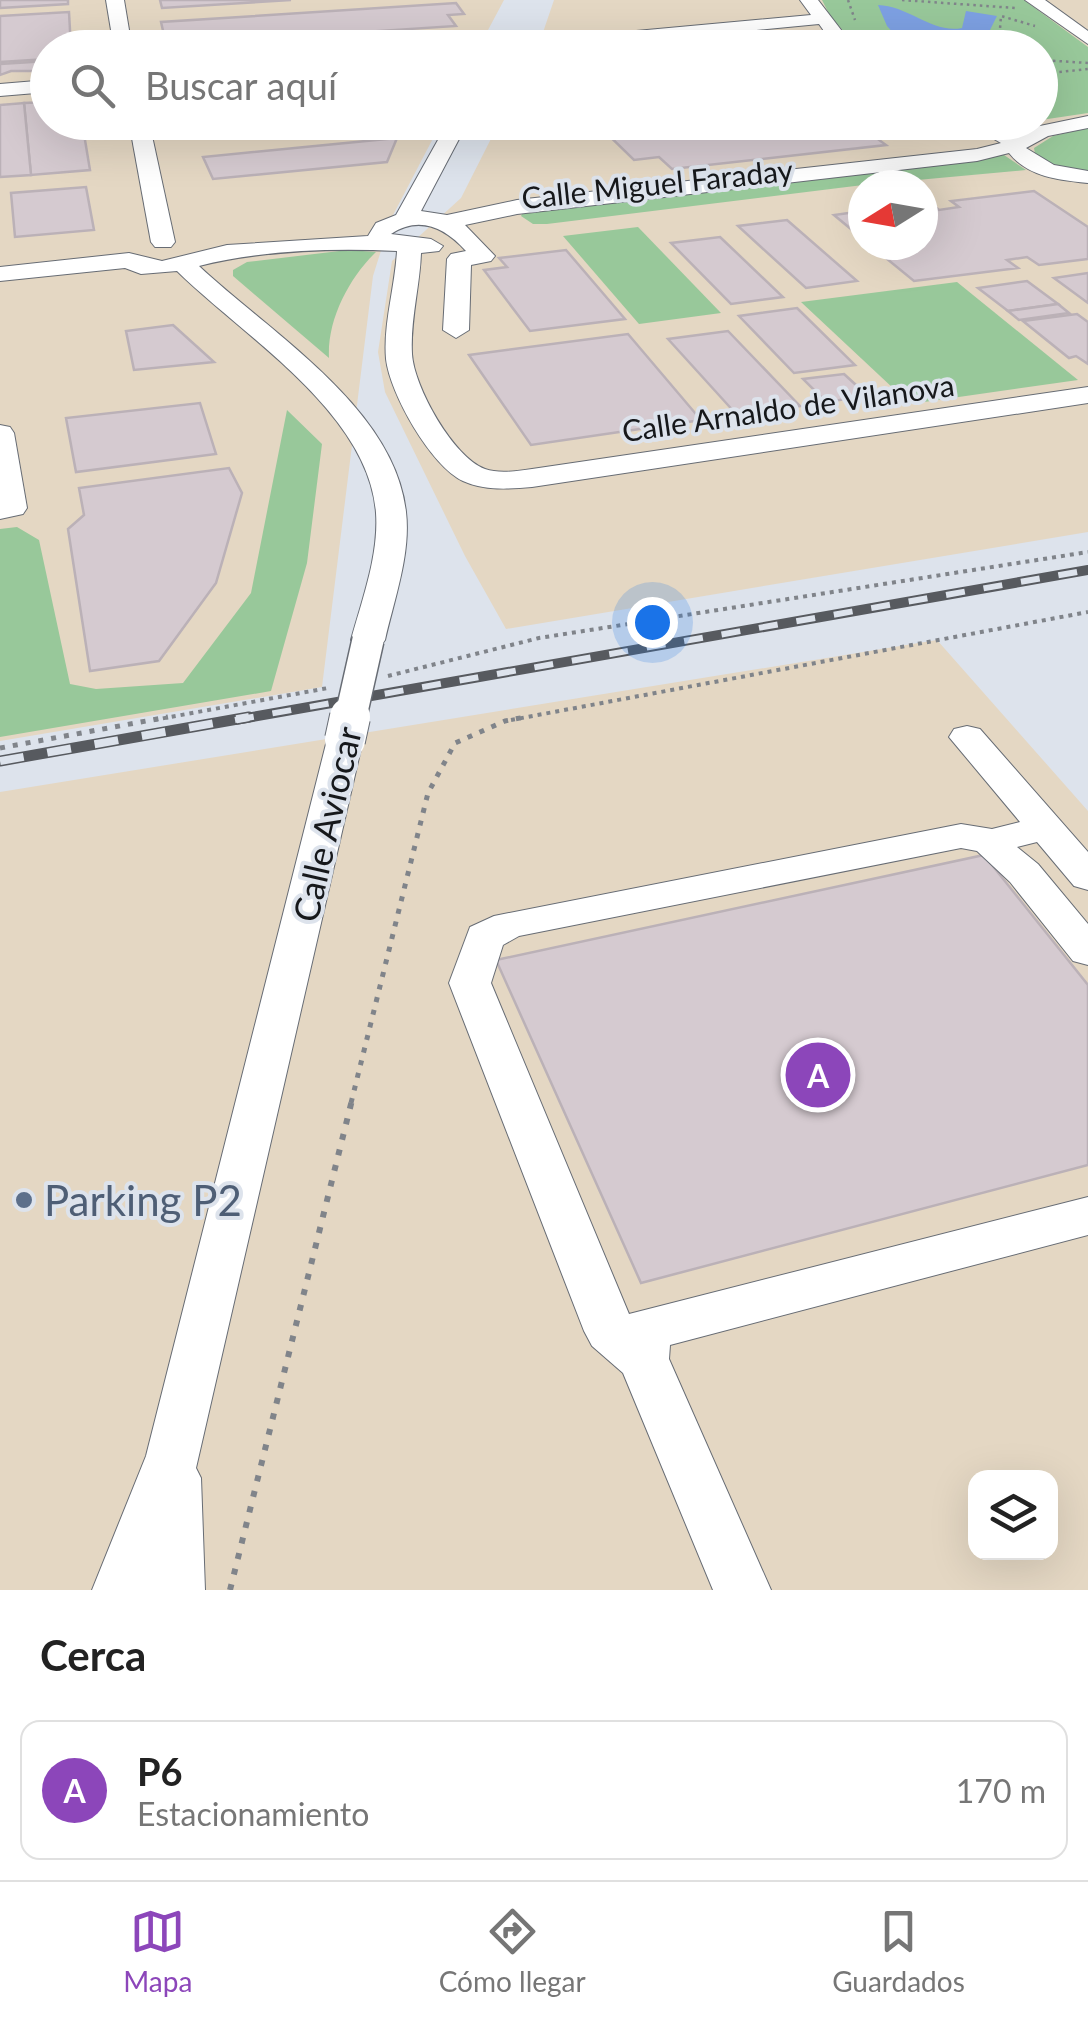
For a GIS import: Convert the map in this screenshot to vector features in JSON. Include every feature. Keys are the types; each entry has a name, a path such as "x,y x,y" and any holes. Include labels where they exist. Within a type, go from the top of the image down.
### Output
{"street":[{"path":"115,0 120,30"},
{"path":"809,0 830,30"},
{"path":"1038,3 1088,39"},
{"path":"700,30 820,19"},
{"path":"0,90 30,88"},
{"name":"Calle Miguel Faraday","path":"1058,128 1088,122"},
{"path":"144,140 184,253"},
{"path":"392,240 448,140"},
{"path":"1008,140 1016,144 1026,160 1075,178"},
{"name":"Calle Miguel Faraday","path":"452,228 517,207 977,155 1024,140"},
{"path":"938,182 995,175 1075,178"},
{"name":"Calle Miguel Faraday","path":"452,228 532,228 848,192"},
{"path":"517,207 514,220 532,228"},
{"path":"406,219 452,228 470,240 483,256 459,259 456,330"},
{"path":"0,274 129,260 151,268 184,253 392,240 446,243 452,228"},
{"name":"Calle Arnaldo de Vilanova","path":"392,240 399,354 409,394 469,472 497,479 532,478 1088,395"},
{"name":"Calle Aviocar","path":"173,1456 389,551 391,510 387,487 372,452 340,407 184,253"},
{"path":"0,440 12,508 0,510"},
{"path":"968,737 1088,877"},
{"path":"742,1590 627,1345 470,983 485,937 508,925 961,836 992,840 1046,828"},
{"path":"992,840 996,850 1024,873 1088,951"},
{"path":"627,1345 646,1330 1088,1216"},
{"path":"121,1590 173,1456"},
{"path":"173,1456 176,1590"}],"path":[{"path":"848,0 855,20 864,30"},
{"path":"906,0 1038,3"},
{"path":"1001,16 1009,16"},
{"path":"1001,16 1048,29"},
{"path":"999,30 1001,16"},
{"path":"1058,62 1088,66"},
{"path":"1058,71 1088,66"},
{"path":"383,677 539,638 1088,552"},
{"path":"230,1590 428,794 455,743 506,721 1088,612"},
{"path":"0,748 346,684"}],"shaded area":[{"path":"0,0 504,0 488,30 30,30 30,140 432,140 391,219 373,276 322,687 0,741"},
{"path":"554,0 1088,0 1088,532 506,629 465,556 385,392 378,352 392,261 461,198 490,140 1058,140 1058,30 544,30"},
{"path":"937,640 1088,811 1088,1590 0,1590 0,792"}],"green space":[{"path":"822,0 1024,0 1088,47 1088,113 1058,117 1058,30 843,30"},
{"path":"1088,128 1088,172 1052,164 1035,154 1034,148 1047,140 1058,140 1058,135"},
{"path":"1004,155 1026,170 938,178 938,170 877,170"},
{"path":"848,173 848,187 547,224 533,224 521,216 523,212"},
{"path":"638,227 721,313 639,324 563,236"},
{"path":"348,250 376,252 357,274 342,301 332,329 329,358 233,276 233,270 247,262"},
{"path":"957,282 1078,380 910,404 801,302"},
{"path":"287,410 322,444 307,563 271,691 0,737 0,529 17,527 39,540 70,684 96,689 183,683 251,593"}],"water":[{"path":"878,5 951,29 962,28 966,11 997,16 990,30 891,30"}],"building":[{"path":"0,0 68,0 68,4 0,8"},
{"path":"160,0 291,0 162,8"},
{"path":"456,3 464,14 448,15 456,26 394,30 163,30 161,22"},
{"path":"69,12 70,30 30,30 30,60 0,62 0,16"},
{"path":"30,62 30,71 0,75 0,64"},
{"path":"24,103 30,103 30,140 85,140 90,170 31,175"},
{"path":"24,103 31,175 0,177 0,105"},
{"path":"396,140 387,162 213,179 203,157"},
{"path":"613,140 879,140 886,145 672,169 659,157 634,160"},
{"path":"86,187 94,230 15,237 11,193"},
{"path":"1034,191 1088,227 1088,259 1039,265 1027,257 1007,260 1018,268 914,281 888,260 938,260 938,209 959,207 951,201"},
{"path":"848,213 848,227 834,215"},
{"path":"787,220 857,281 806,288 738,226"},
{"path":"720,237 783,297 731,304 671,243"},
{"path":"566,250 625,319 530,331 484,270 507,267 499,258"},
{"path":"1088,273 1088,303 1054,278"},
{"path":"1027,281 1058,304 1008,311 978,288"},
{"path":"1058,304 1069,313 1019,320 1008,311"},
{"path":"797,308 855,365 794,373 739,316"},
{"path":"1077,314 1088,322 1088,364 1076,356 1069,358 1023,321"},
{"path":"173,325 214,362 134,370 126,331"},
{"path":"728,331 800,406 737,415 668,339"},
{"path":"628,334 701,420 531,445 469,355"},
{"path":"844,374 868,396 826,402 803,379"},
{"path":"200,403 216,454 76,472 66,418"},
{"path":"229,468 242,493 216,583 159,661 90,671 68,529 84,515 79,488"},
{"path":"984,855 1088,985 1088,1165 641,1283 496,960"}],"railway":[{"path":"235,720 1088,570"},
{"path":"0,761 249,717"}],"place":[{"name":"P6","path":"818,1075"},
{"name":"Parking P2","path":"24,1200"}]}
